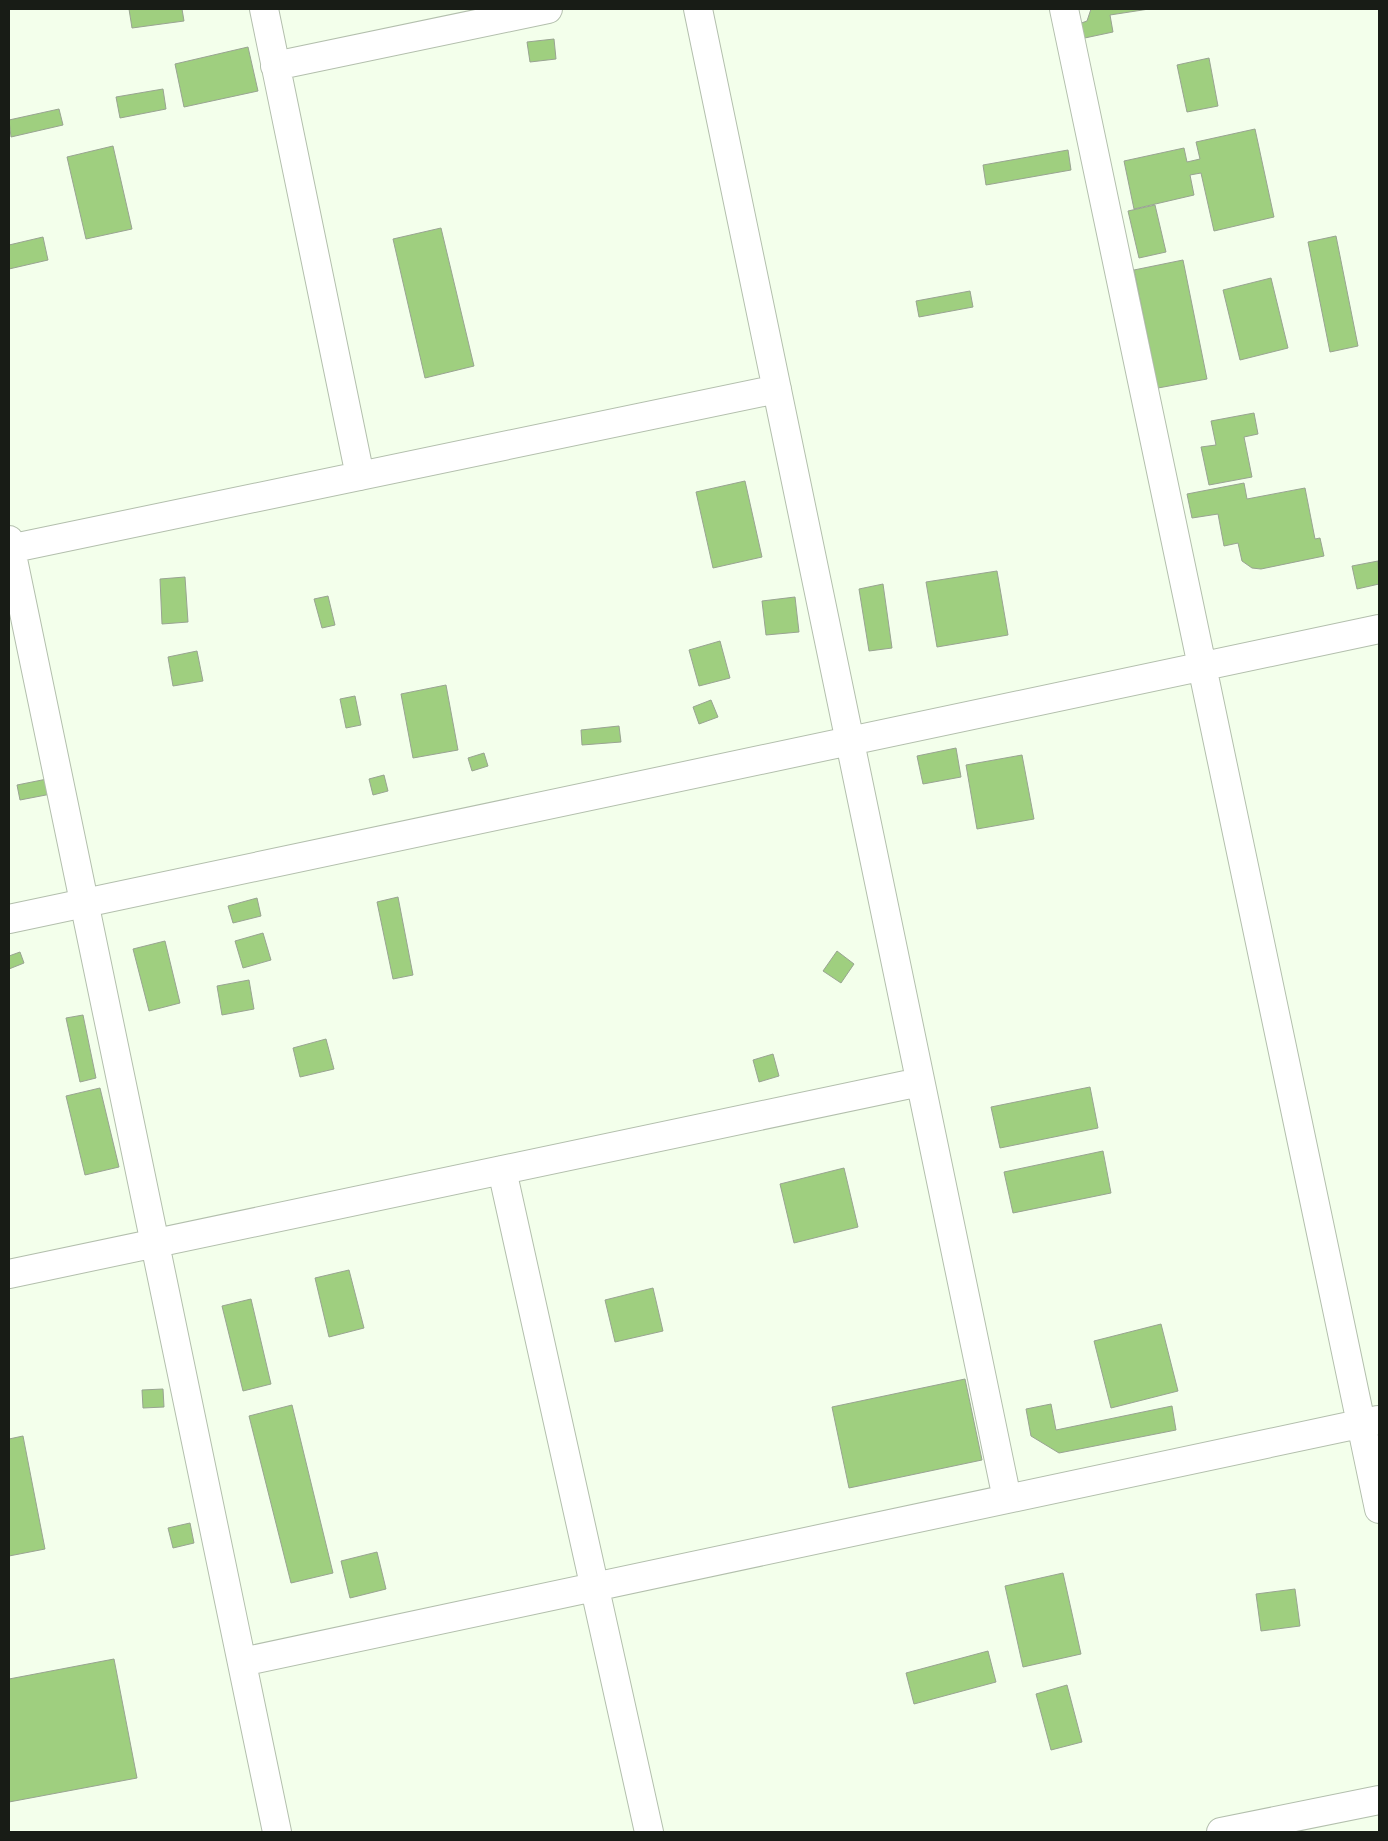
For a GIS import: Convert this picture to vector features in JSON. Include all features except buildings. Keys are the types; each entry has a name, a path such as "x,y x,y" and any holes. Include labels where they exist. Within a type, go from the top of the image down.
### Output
{"street":[{"path":"264,9 360,476"},
{"path":"276,66 548,9"},
{"path":"698,9 1007,1499"},
{"path":"1064,9 1202,666 1370,1422 1379,1509"},
{"path":"277,1832 9,546 360,476 776,389"},
{"path":"9,919 1379,629"},
{"path":"9,1274 920,1082"},
{"path":"502,1170 649,1832"},
{"path":"242,1662 1370,1422"},
{"path":"1221,1832 1379,1800"}]}
